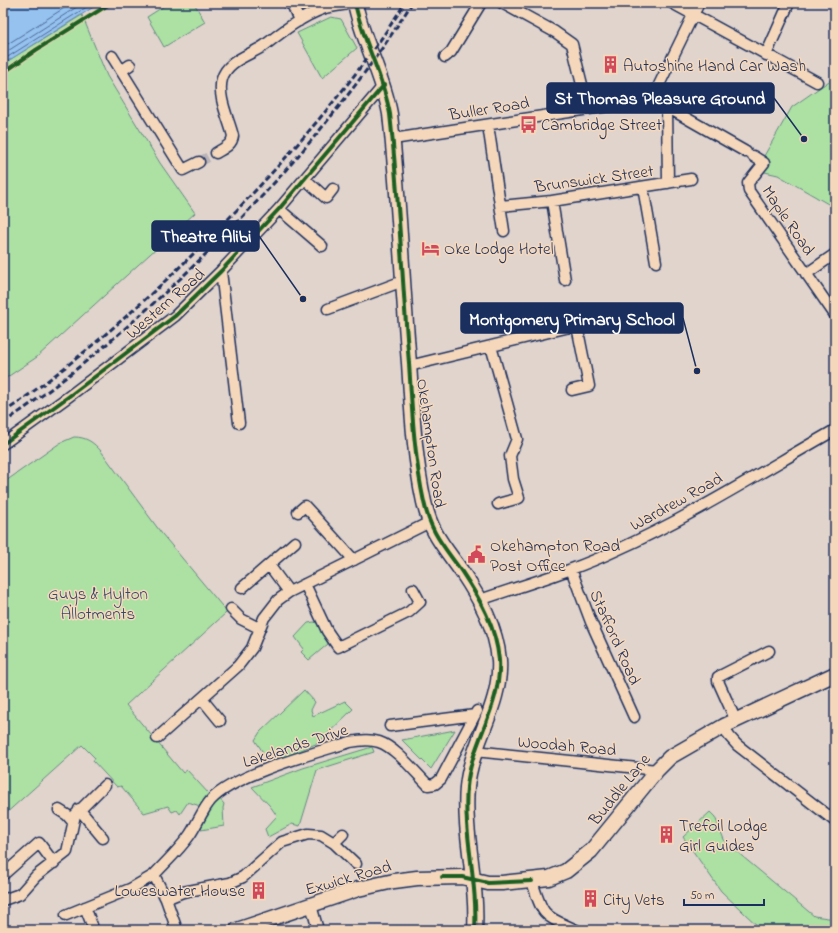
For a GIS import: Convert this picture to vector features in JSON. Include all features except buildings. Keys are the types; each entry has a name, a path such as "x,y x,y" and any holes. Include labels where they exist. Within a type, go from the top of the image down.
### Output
{"street":[{"path":"216,153 231,143 233,136 222,99 222,82 225,74 233,64 264,46 284,29 299,21 324,9 355,3"},
{"name":"Okehampton Road","path":"355,3 366,39 384,85 392,139 412,412 421,484 430,522 437,538 480,600 494,635 499,671 492,707 475,751 467,785 466,807 472,879 476,902 475,930"},
{"path":"445,58 451,52 481,3"},
{"path":"502,3 555,32 572,44 588,109"},
{"path":"672,3 816,82"},
{"path":"668,183 667,108 651,98 700,3"},
{"path":"766,55 789,3"},
{"path":"292,4 299,21"},
{"path":"112,56 183,170 199,162"},
{"path":"121,71 130,65"},
{"name":"Western Road","path":"3,444 175,316 221,271 279,209 384,85"},
{"name":"Buller Road","path":"392,139 643,102 651,98"},
{"name":"Maple Road","path":"667,108 764,163 748,183 749,191 835,315"},
{"path":"488,125 504,231"},
{"path":"305,179 326,198 333,189"},
{"name":"Brunswick Street","path":"501,206 552,201 643,188 691,179"},
{"path":"643,188 656,262"},
{"path":"552,201 565,280"},
{"path":"279,209 322,246"},
{"path":"806,274 835,254"},
{"path":"221,271 239,423"},
{"path":"328,309 402,281"},
{"path":"409,366 580,325 589,386 572,390"},
{"path":"491,346 517,439 510,456 513,479 518,498 498,504"},
{"name":"Wardrew Road","path":"480,600 617,551 665,527 835,430"},
{"path":"298,512 305,506 354,560"},
{"path":"158,738 202,699 242,660 252,648 259,628 274,605 289,592 430,522"},
{"path":"242,588 295,542"},
{"path":"269,565 289,592"},
{"name":"Stafford Road","path":"570,569 591,622 634,717"},
{"path":"305,584 335,644 338,647 409,612 420,602 413,589"},
{"path":"231,608 241,619 259,628"},
{"path":"769,651 718,677 730,724 729,736 737,745 833,817"},
{"name":"Buddle Lane","path":"472,879 488,883 532,881 548,878 561,873 582,860 603,838 657,770 670,757 730,724 835,674"},
{"path":"202,699 220,721"},
{"name":"Lakelands Drive","path":"66,915 130,889 154,874 188,837 210,801 220,792 240,780 336,746 364,740 384,744 428,785 432,785 441,779 476,713 390,726"},
{"name":"Woodah Road","path":"475,751 657,770"},
{"path":"3,900 20,894 36,876 68,852 73,830 73,822 79,809 105,785"},
{"path":"79,809 103,838"},
{"path":"59,810 67,815 73,822"},
{"path":"334,843 343,834"},
{"path":"166,899 183,892 230,883 242,878 282,842 303,835 321,835 334,843 356,864"},
{"path":"4,874 40,843 54,862"},
{"path":"154,874 166,899 177,930"},
{"name":"Exwick Road","path":"237,930 358,889 394,881 417,878 462,877 472,879"},
{"path":"532,881 538,902 544,914 576,930"},
{"path":"311,905 318,930"},
{"path":"86,907 92,924"}],"green space":[{"path":"169,3 194,3 205,22 164,47 147,17"},
{"path":"82,15 107,76 160,163 195,213 37,357 3,380 3,64"},
{"path":"331,17 341,19 357,48 322,78 297,33"},
{"path":"835,77 835,208 778,175 756,170 792,107"},
{"name":"Guys & Hylton Allotments","path":"74,437 89,441 101,451 162,534 227,612 126,705 183,773 187,770 209,794 219,798 224,804 224,826 201,830 201,826 209,814 200,806 188,802 180,814 177,810 172,812 168,806 144,813 121,786 117,787 93,761 95,758 82,745 3,816 3,483 60,443"},
{"path":"314,622 320,624 328,644 309,660 301,652 304,649 295,637 308,623"},
{"path":"304,690 315,702 311,710 313,716 345,701 353,709 318,743 289,755 268,760 255,740 260,732"},
{"path":"455,730 431,769 402,740"},
{"path":"372,747 374,752 317,770 300,826 292,824 268,837 265,829 277,816 270,806 252,787 303,768"},
{"path":"710,812 715,817 725,842 814,916 835,919 835,930 762,930 721,891 683,837"}],"water":[{"path":"3,3 100,3 3,64"}],"tunnel":[{"path":"199,162 216,153"}],"railway":[{"path":"3,413 93,345 150,295 205,243 278,166 324,114 386,32 405,3"},
{"path":"3,423 50,390 117,336 213,247 305,148 334,113 387,41 412,3"}],"cycle path":[{"path":"3,73 36,50 111,3"},
{"path":"355,3 362,30 383,85 390,114 414,432 424,502 434,531 469,582 481,603 491,625 499,660 499,677 496,693 474,755 467,787 467,823 474,894 475,930"},
{"path":"3,444 175,316 221,271 279,209 384,85"},
{"path":"442,877 462,877 488,883 532,881"}],"place":[{"name":"Autoshine Hand Car Wash","path":"610,65"},
{"name":"Cambridge Street","path":"528,124"},
{"name":"St Thomas Pleasure Ground","path":"804,139"},
{"name":"Oke Lodge Hotel","path":"431,248"},
{"name":"Theatre Alibi","path":"303,299"},
{"name":"Montgomery Primary School","path":"697,371"},
{"name":"Okehampton Road Post Office","path":"477,555"},
{"name":"Trefoil Lodge Girl Guides","path":"666,835"},
{"name":"Loweswater House","path":"258,890"},
{"name":"City Vets","path":"590,899"}]}
